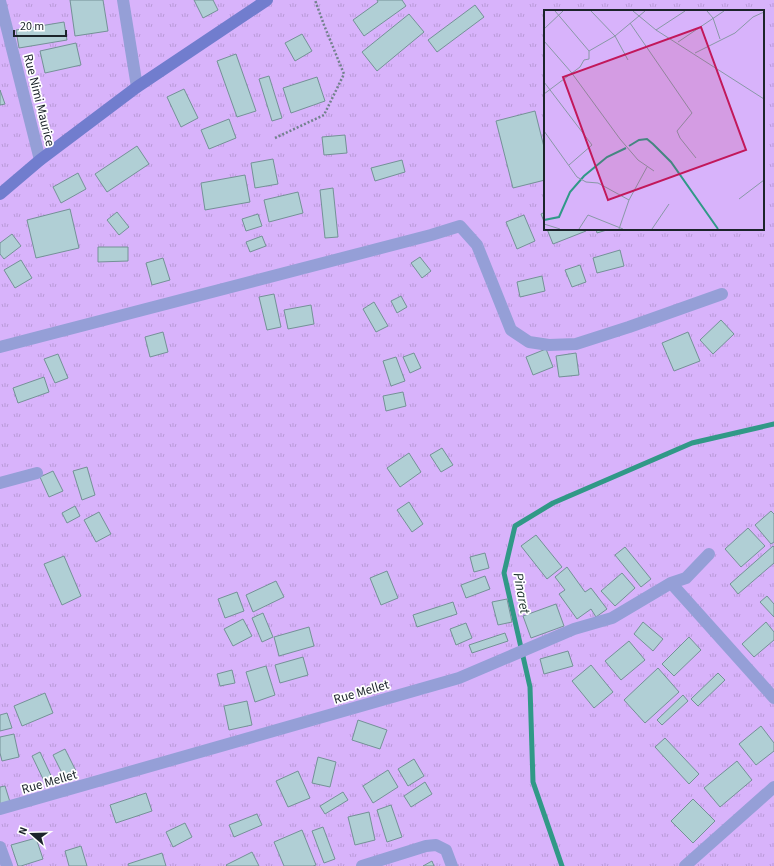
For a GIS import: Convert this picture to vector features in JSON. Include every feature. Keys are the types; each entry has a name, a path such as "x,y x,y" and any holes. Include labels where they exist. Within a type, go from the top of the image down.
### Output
{"main road":[{"path":"0,194 40,160 137,87 267,0"}],"street":[{"path":"123,0 137,87"},
{"name":"Rue Nimi Maurice","path":"0,1 40,160"},
{"path":"0,347 431,235 460,226 477,245 511,330 529,342 549,345 576,344 722,294"},
{"path":"0,483 37,473"},
{"name":"Rue Mellet","path":"0,810 459,678 574,629 612,618 671,584 686,578 708,554"},
{"path":"671,584 774,698"},
{"path":"685,866 774,787"},
{"path":"362,866 426,846 436,845 446,850 452,866"},
{"path":"0,847 7,866"}],"path":[{"path":"275,138 324,115 344,74 315,0"}],"green space":[{"path":"0,0 774,0 774,866 0,866"}],"building":[{"path":"70,0 103,0 108,31 75,36"},
{"path":"194,0 213,0 218,10 203,18"},
{"path":"377,0 402,0 406,6 364,36 353,20 378,2"},
{"path":"475,5 484,17 437,52 428,40"},
{"path":"409,14 424,32 377,71 362,52"},
{"path":"64,22 67,40 19,48 16,30"},
{"path":"302,34 312,51 295,61 285,43"},
{"path":"76,43 81,65 45,73 40,51"},
{"path":"236,54 256,111 237,117 217,61"},
{"path":"269,76 282,118 272,121 259,79"},
{"path":"317,77 325,101 291,113 283,88"},
{"path":"184,89 198,118 181,127 167,97"},
{"path":"0,90 5,104 0,105"},
{"path":"535,111 544,147 544,180 513,188 496,121"},
{"path":"229,119 236,138 209,149 201,130"},
{"path":"345,135 347,153 324,155 322,137"},
{"path":"137,146 149,164 107,192 95,174"},
{"path":"273,159 278,184 255,188 251,163"},
{"path":"402,160 405,172 375,181 371,168"},
{"path":"78,173 86,189 61,203 53,187"},
{"path":"245,175 250,202 205,210 201,183"},
{"path":"333,188 338,237 325,238 320,190"},
{"path":"298,192 303,213 269,222 264,200"},
{"path":"70,209 79,248 36,258 27,220"},
{"path":"117,212 129,227 119,235 107,220"},
{"path":"544,212 544,222 541,214"},
{"path":"258,214 262,226 246,231 242,219"},
{"path":"524,215 535,241 517,249 506,222"},
{"path":"547,230 586,231 553,244"},
{"path":"596,230 607,230 597,233"},
{"path":"12,234 21,246 4,259 0,254 0,243"},
{"path":"262,236 266,246 250,252 246,242"},
{"path":"98,247 128,247 128,261 98,262"},
{"path":"620,250 624,266 597,273 593,258"},
{"path":"420,257 431,271 422,278 411,263"},
{"path":"163,258 170,280 152,285 146,263"},
{"path":"21,260 32,278 15,288 4,270"},
{"path":"580,265 586,282 572,287 565,270"},
{"path":"542,276 545,291 520,297 517,282"},
{"path":"274,294 281,327 267,330 259,297"},
{"path":"401,296 407,307 397,313 391,301"},
{"path":"374,302 388,326 376,332 363,309"},
{"path":"311,305 314,324 288,329 284,310"},
{"path":"721,320 734,334 713,354 700,340"},
{"path":"163,332 168,352 150,357 145,337"},
{"path":"688,332 700,361 674,371 662,343"},
{"path":"546,349 553,367 533,375 526,357"},
{"path":"414,353 421,368 410,373 403,357"},
{"path":"576,353 579,375 559,377 556,356"},
{"path":"58,354 68,378 55,383 44,359"},
{"path":"396,357 405,381 391,386 383,361"},
{"path":"44,377 49,392 18,403 13,388"},
{"path":"403,392 406,406 386,411 383,396"},
{"path":"442,448 453,465 441,472 430,455"},
{"path":"409,453 421,472 400,487 387,468"},
{"path":"87,467 95,495 82,500 73,471"},
{"path":"53,471 63,491 49,497 40,477"},
{"path":"409,502 423,524 412,532 397,510"},
{"path":"75,506 80,516 67,523 62,513"},
{"path":"771,511 774,514 774,542 771,544 755,525"},
{"path":"99,512 111,534 96,542 84,520"},
{"path":"748,528 765,546 741,567 725,549"},
{"path":"536,535 562,567 547,579 521,546"},
{"path":"773,546 774,563 738,594 730,584"},
{"path":"625,547 651,579 641,587 615,555"},
{"path":"485,553 489,568 474,572 470,557"},
{"path":"64,556 81,596 62,605 44,564"},
{"path":"567,567 585,592 591,588 607,609 596,617 591,609 577,619 559,594 565,590 555,577"},
{"path":"387,571 398,598 381,605 370,578"},
{"path":"622,573 635,588 615,606 601,591"},
{"path":"485,576 490,589 466,598 461,585"},
{"path":"276,581 284,597 253,612 246,595"},
{"path":"237,592 244,611 225,618 218,599"},
{"path":"767,596 774,604 774,617 760,602"},
{"path":"507,599 512,622 498,625 492,602"},
{"path":"453,602 457,614 417,627 413,615"},
{"path":"556,604 564,626 531,638 523,616"},
{"path":"263,613 273,637 262,642 252,618"},
{"path":"243,619 252,636 233,646 224,629"},
{"path":"643,622 663,639 653,651 634,634"},
{"path":"766,622 774,632 774,640 754,657 742,644"},
{"path":"466,623 472,638 456,645 450,629"},
{"path":"309,627 314,646 279,656 274,637"},
{"path":"505,633 508,641 472,653 469,645"},
{"path":"689,637 701,650 674,676 662,664"},
{"path":"629,641 645,660 621,680 605,661"},
{"path":"568,651 573,666 544,674 540,659"},
{"path":"303,657 308,675 280,683 275,665"},
{"path":"591,665 613,692 594,708 572,681"},
{"path":"266,666 275,695 255,702 246,672"},
{"path":"658,668 679,692 645,723 624,700"},
{"path":"232,670 235,683 220,686 217,674"},
{"path":"718,673 725,680 698,706 691,699"},
{"path":"45,693 53,713 22,726 14,706"},
{"path":"683,695 688,701 662,725 657,720"},
{"path":"247,701 252,725 229,730 224,706"},
{"path":"7,713 12,728 0,731 0,715"},
{"path":"358,720 387,730 380,749 352,740"},
{"path":"761,726 774,743 774,751 756,765 739,744"},
{"path":"14,734 19,757 2,761 0,753 0,737"},
{"path":"665,738 699,774 689,784 655,747"},
{"path":"65,749 76,771 64,777 53,755"},
{"path":"40,752 54,782 46,785 32,756"},
{"path":"318,757 336,762 330,787 312,783"},
{"path":"414,759 424,776 408,786 398,769"},
{"path":"737,761 752,780 720,807 704,788"},
{"path":"388,770 398,787 373,803 363,786"},
{"path":"298,771 310,798 288,807 276,781"},
{"path":"425,782 432,794 411,807 404,796"},
{"path":"5,786 10,802 0,805 0,787"},
{"path":"343,792 348,800 325,814 320,806"},
{"path":"146,793 152,811 116,823 110,805"},
{"path":"693,799 715,821 693,843 671,821"},
{"path":"391,805 402,837 387,842 377,810"},
{"path":"369,812 375,840 355,845 348,817"},
{"path":"257,814 262,825 234,837 229,825"},
{"path":"185,823 192,837 173,847 166,832"},
{"path":"323,827 335,859 324,863 312,831"},
{"path":"302,830 316,865 284,866 274,842"},
{"path":"36,838 43,859 18,866 11,845"},
{"path":"81,846 87,866 69,866 65,851"},
{"path":"252,852 259,866 226,865"},
{"path":"162,853 166,866 129,866 128,864"},
{"path":"432,861 434,866 423,866"}],"waterway":[{"name":"Pinaret","path":"562,866 533,782 530,687 504,573 515,526 553,503 692,443 774,424"}]}
